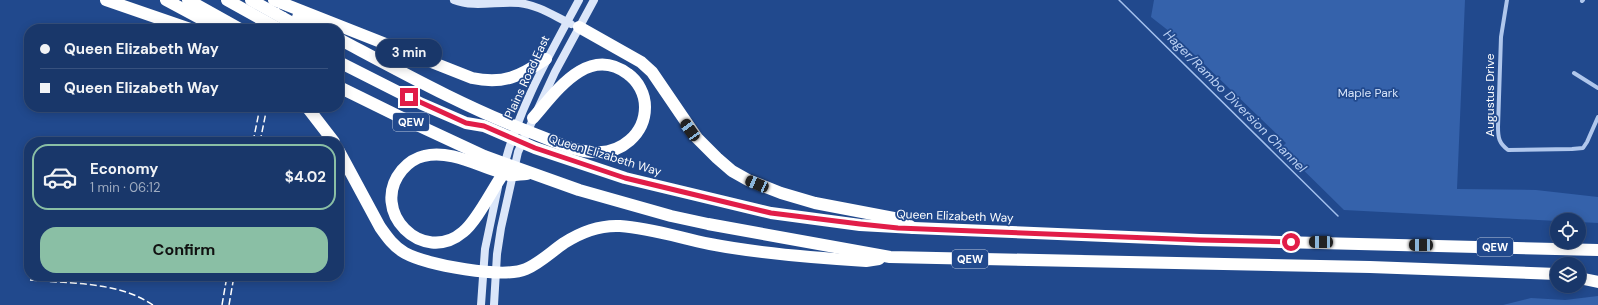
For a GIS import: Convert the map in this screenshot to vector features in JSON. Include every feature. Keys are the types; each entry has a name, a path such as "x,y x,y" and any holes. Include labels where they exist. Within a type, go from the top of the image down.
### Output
{"highway":[{"path":"106,0 176,24"},
{"path":"166,0 211,24"},
{"path":"188,0 231,24"},
{"path":"227,0 270,24"},
{"path":"270,0 305,23"},
{"path":"274,0 305,23"},
{"path":"253,1 305,23"},
{"path":"580,27 641,62 652,72 697,138 717,158 748,180 780,193 815,203 899,219 914,228"},
{"path":"344,36 483,81 498,81 514,78 530,70 546,59"},
{"path":"344,42 506,130 539,136 571,148 588,152 605,152 620,148 633,138 641,126 645,109 643,95 636,82 622,69 609,65 591,66 578,71 568,79 533,118"},
{"path":"344,51 424,94 467,115 484,126"},
{"name":"Queen Elizabeth Way","path":"344,65 422,104 466,123 506,130 535,148 625,178 771,213 860,224 914,228 1200,240 1598,250"},
{"name":"QEW","path":"344,89 482,160 579,190 671,216 890,257 1370,267 1550,274"},
{"path":"311,112 330,137"},
{"path":"482,160 440,154 424,156 415,159 406,165 398,175 392,187 393,210 402,227 411,235 426,241 438,243 452,239 464,232 501,177"},
{"path":"344,159 380,227 394,244 404,252 429,262 490,272 514,272 526,269 541,261 565,242 583,232 603,226 622,226 710,244 772,253 866,261 890,257"},
{"path":"1586,276 1598,275"},
{"path":"1586,278 1598,282"}],"main road":[{"path":"454,0 474,4 526,4 544,10 580,27"},
{"name":"Plains Road East","path":"494,305 490,272 485,249 508,149 546,59 579,0"},
{"name":"Plains Road East","path":"481,305 501,228 518,152 555,72 594,0"}],"street":[{"name":"Augustus Drive","path":"1507,0 1501,37 1498,127 1498,139 1501,145 1508,150 1583,148 1598,117"},
{"path":"1574,73 1598,88"}],"green space":[{"name":"Maple Park","path":"1154,0 1465,0 1457,189 1536,190 1598,197 1598,223 1586,222 1586,213 1550,213 1550,221 1344,210 1281,148 1286,143 1174,35 1151,17"},
{"path":"1598,296 1598,305 1503,305 1531,298 1565,300"}],"waterway":[{"name":"Hager/Rambo Diversion Channel","path":"1119,0 1338,216"}],"railway":[{"path":"276,24 280,0"},
{"path":"283,24 288,0"},
{"path":"254,137 259,112"},
{"path":"261,137 266,112"},
{"path":"46,281 77,283 109,288 139,297 153,305"},
{"path":"222,305 226,281"},
{"path":"229,305 233,281"}],"route":[{"path":"409,97 466,123 484,126 535,148 625,178 771,213 898,228 1200,240 1291,242"}]}
